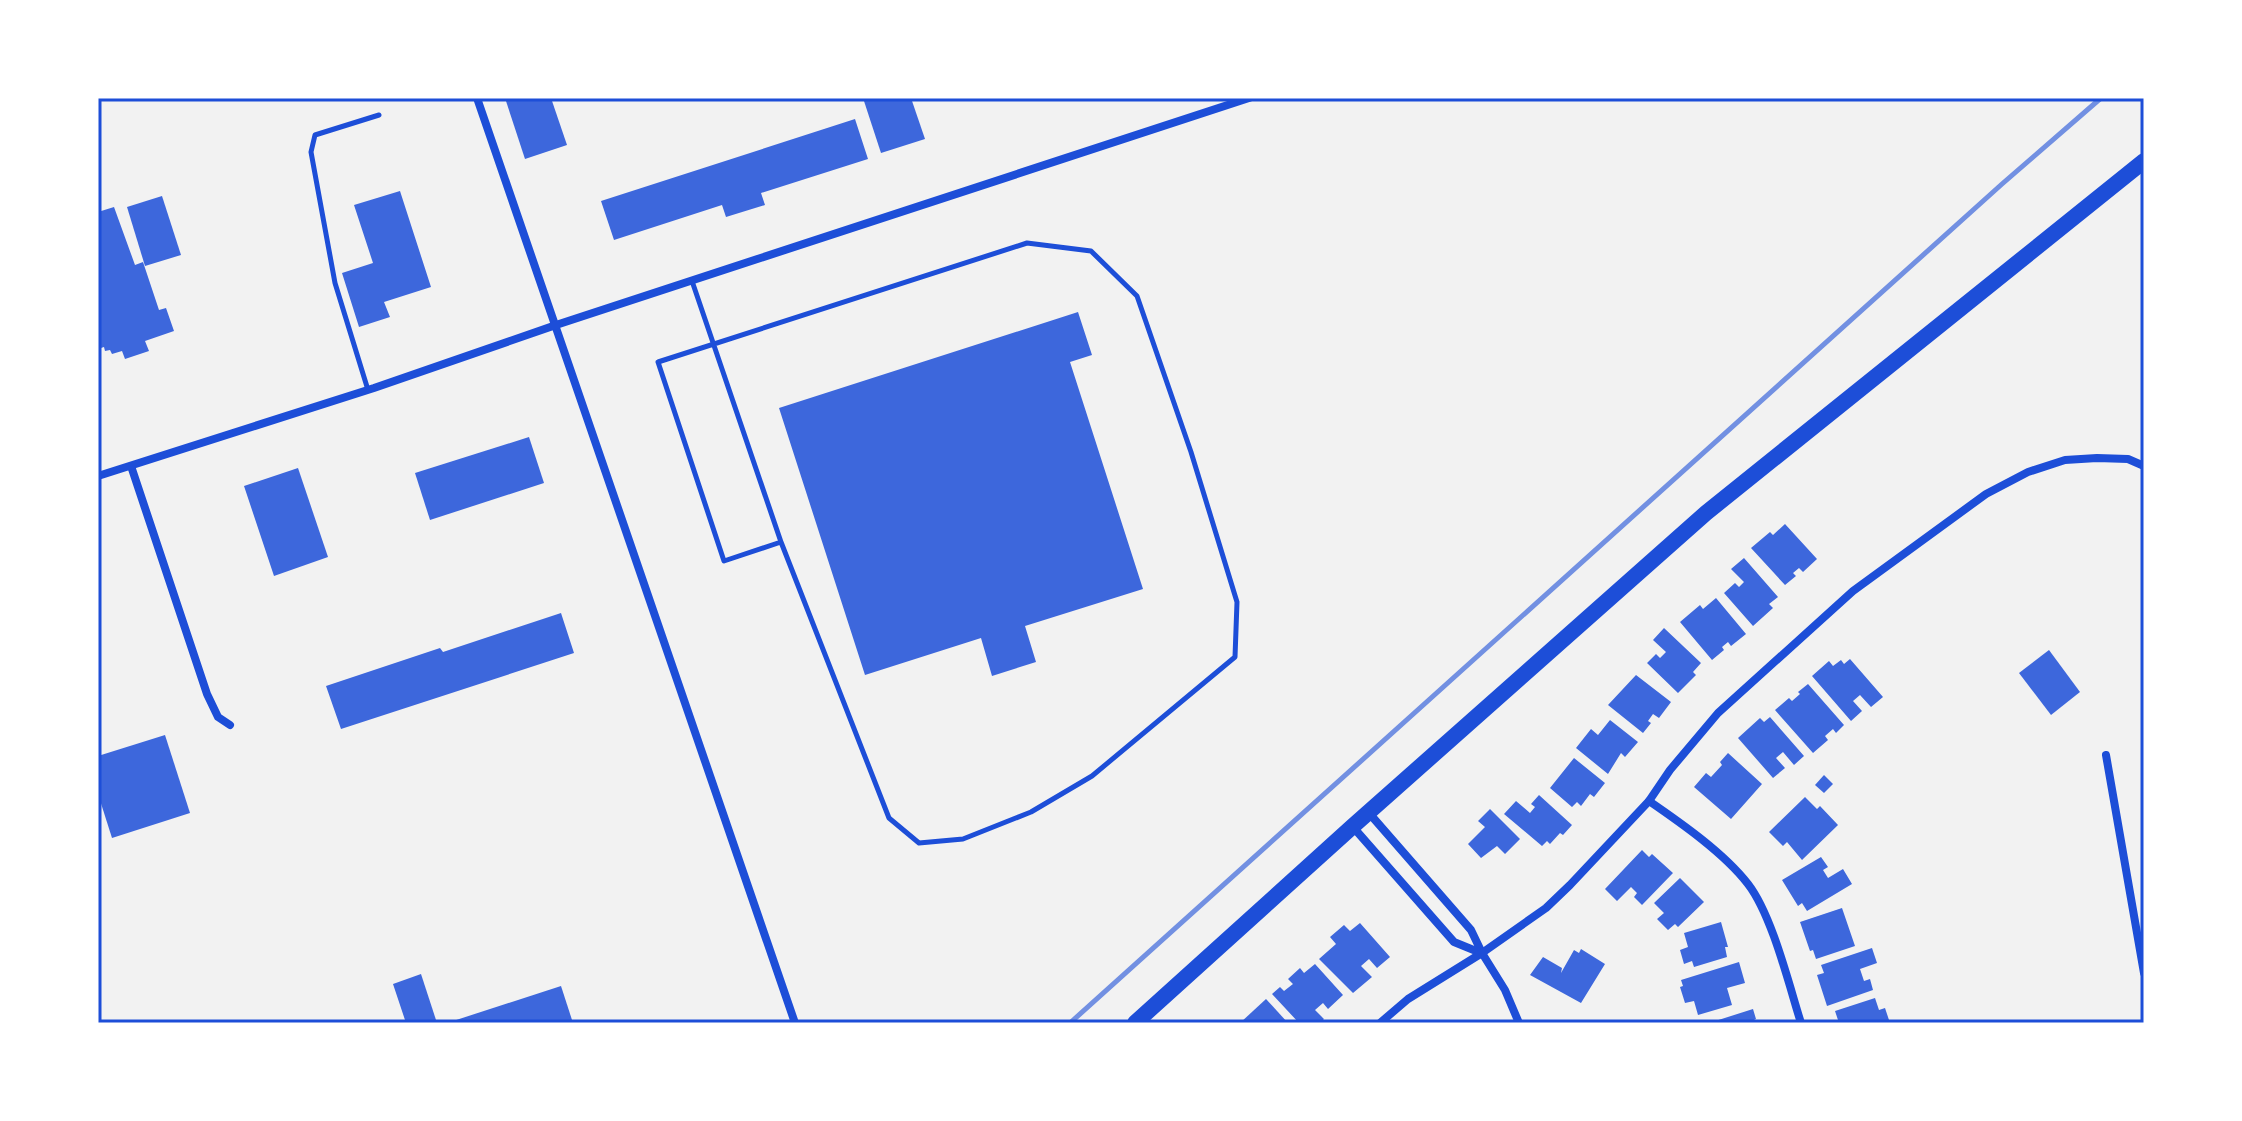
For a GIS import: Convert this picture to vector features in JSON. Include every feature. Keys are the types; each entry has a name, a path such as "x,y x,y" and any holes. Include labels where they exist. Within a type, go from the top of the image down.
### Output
{"main road":[{"path":"1135,1023 1706,513 2144,161"}],"street":[{"path":"477,98 795,1023"},
{"path":"98,476 368,390 556,325 1249,98"},
{"path":"1380,1023 1408,999 1546,908 1649,801 1692,743 1744,687 1853,591 1986,494 2028,472 2065,460 2128,459 2144,466"},
{"path":"131,466 207,694 218,717 230,725"},
{"path":"2106,755 2144,973"},
{"path":"1649,801 1689,830 1749,886 1764,914 1801,1023"},
{"path":"1368,812 1471,930 1505,990 1519,1023"},
{"path":"1353,826 1454,942 1482,953"}],"lane":[{"path":"368,390 335,283 311,152 315,135 379,115"},
{"path":"692,281 712,344 781,542 889,818 919,843 963,839 1031,812 1092,776 1235,657 1237,602 1191,452 1137,296 1091,251 1027,243 712,344 658,362 724,561 781,542"}],"building":[{"path":"505,98 551,98 567,145 525,159"},
{"path":"863,98 911,98 925,139 881,153"},
{"path":"855,119 868,159 761,193 765,205 726,217 722,205 614,240 601,201"},
{"path":"400,191 431,287 384,302 390,317 359,327 342,273 373,263 354,205"},
{"path":"162,196 181,255 145,266 127,207"},
{"path":"114,207 135,265 143,262 159,310 166,308 174,331 145,341 149,351 125,359 122,351 112,354 104,347 98,349 98,212"},
{"path":"1078,312 1092,355 1070,362 1143,589 1025,626 1036,662 992,676 981,638 865,675 779,408"},
{"path":"529,437 544,483 430,520 415,473"},
{"path":"298,468 328,557 274,576 244,486"},
{"path":"1785,524 1817,559 1803,572 1799,568 1793,573 1796,576 1785,585 1751,548"},
{"path":"1744,558 1778,597 1769,604 1773,608 1753,626 1724,593 1735,583 1739,587 1744,582 1731,569"},
{"path":"1716,598 1746,634 1731,646 1728,642 1712,660 1680,622 1700,605 1703,609"},
{"path":"561,613 574,653 341,729 326,686 440,648 443,652"},
{"path":"1664,628 1701,663 1693,672 1696,675 1678,693 1647,663 1656,654 1660,658 1666,652 1653,640"},
{"path":"2049,650 2080,692 2051,715 2019,673"},
{"path":"1850,659 1883,697 1871,707 1860,695 1853,701 1862,711 1851,721 1812,676 1829,661 1833,666 1841,660 1844,664"},
{"path":"1636,675 1671,702 1659,718 1653,714 1648,721 1651,723 1643,733 1608,705"},
{"path":"1808,684 1844,725 1836,733 1833,729 1825,736 1828,740 1813,753 1775,710 1789,698 1792,701"},
{"path":"1770,717 1804,756 1794,765 1783,752 1776,758 1785,768 1773,778 1738,738 1760,718 1764,722"},
{"path":"1610,720 1638,742 1625,757 1621,753 1608,774 1576,748 1591,729 1598,735"},
{"path":"165,735 190,813 112,838 98,794 98,756"},
{"path":"1728,753 1762,784 1731,819 1694,787 1706,773 1711,777"},
{"path":"1574,758 1605,783 1594,797 1590,794 1581,806 1577,802 1572,807 1550,788"},
{"path":"1824,775 1833,784 1824,793 1815,785"},
{"path":"1539,795 1572,825 1563,835 1560,833 1550,844 1547,841 1542,846 1504,814 1516,801 1530,813 1535,807 1531,804"},
{"path":"1805,797 1817,809 1820,806 1838,825 1802,860 1787,842 1783,846 1769,832"},
{"path":"1490,809 1520,839 1505,854 1497,846 1481,858 1468,844 1485,827 1478,821"},
{"path":"1642,850 1649,857 1652,854 1673,873 1642,905 1634,897 1637,893 1631,887 1617,901 1605,889"},
{"path":"1821,857 1828,867 1823,870 1828,878 1843,869 1852,884 1807,911 1802,903 1798,906 1782,880"},
{"path":"1680,878 1704,902 1678,927 1675,924 1668,930 1657,919 1664,913 1654,903"},
{"path":"1842,908 1855,946 1816,959 1800,922"},
{"path":"1721,922 1728,947 1725,947 1727,957 1694,967 1692,961 1684,964 1680,950 1688,947 1684,933"},
{"path":"1360,923 1390,957 1377,968 1369,959 1361,966 1372,977 1353,993 1319,959 1336,944 1330,937 1344,925 1350,931"},
{"path":"1872,948 1877,963 1860,969 1864,981 1870,979 1873,990 1827,1006 1817,975 1824,973 1821,965"},
{"path":"1581,949 1605,964 1581,1003 1530,975 1543,957 1562,968 1561,973 1574,950 1579,953"},
{"path":"1739,962 1745,983 1727,988 1732,1005 1698,1015 1694,1001 1685,1003 1681,980"},
{"path":"1315,964 1343,995 1328,1009 1323,1003 1315,1010 1324,1019 1320,1023 1299,1023 1272,994 1280,987 1284,991 1293,984 1288,979 1300,968 1304,973"},
{"path":"421,974 437,1023 406,1023 393,984"},
{"path":"561,986 573,1023 450,1023 450,1022"},
{"path":"1875,998 1879,1010 1885,1008 1890,1023 1839,1023 1835,1011"},
{"path":"1266,999 1288,1023 1240,1023"},
{"path":"1753,1009 1756,1019 1752,1023 1709,1023"}],"railway":[{"path":"1070,1023 2101,98"}]}
